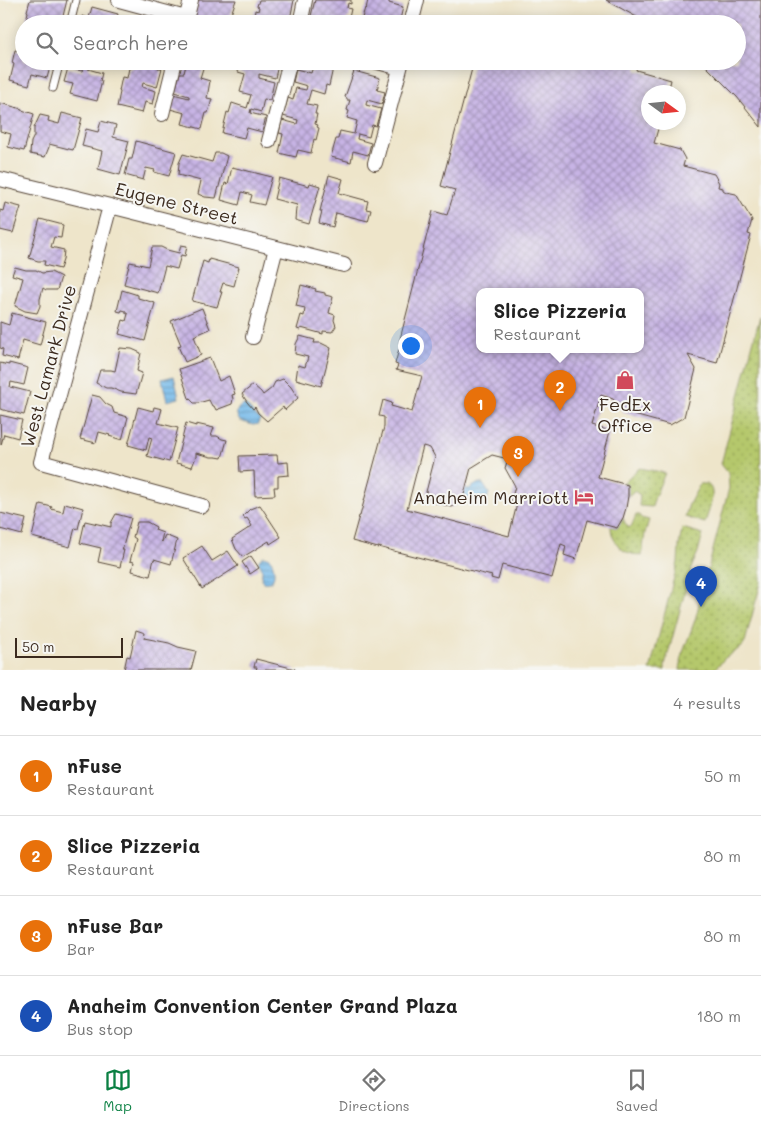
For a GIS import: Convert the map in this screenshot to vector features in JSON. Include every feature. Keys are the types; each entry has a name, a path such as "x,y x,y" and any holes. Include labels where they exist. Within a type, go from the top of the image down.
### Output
{"street":[{"path":"119,0 167,15"},
{"path":"187,15 191,0"},
{"path":"302,15 306,0"},
{"path":"414,15 418,0"},
{"path":"162,114 173,70"},
{"path":"269,141 288,70"},
{"path":"375,163 400,70"},
{"name":"Eugene Street","path":"0,179 344,265"},
{"name":"West Lamark Drive","path":"110,206 41,462 202,506"},
{"path":"253,337 276,248"}],"lane":[{"path":"72,15 76,0"},
{"path":"53,88 58,70"}],"green space":[{"path":"760,316 761,582 743,646 725,658 714,670 680,670 682,655 695,620 729,488 728,473 721,464"},
{"path":"640,468 665,473 652,507 639,506 640,495 634,491 628,496 628,485 623,483"},
{"path":"700,484 707,484 712,492 711,505 705,523 685,517 689,504"},
{"path":"636,515 649,520 642,556 623,550 614,539 611,530 611,526 617,528 623,518 629,528"},
{"path":"682,528 703,534 692,566 665,670 650,670 678,562"}],"water":[{"path":"174,376 179,398 167,401 162,379"},
{"path":"244,405 260,419 258,424 253,425 240,421 237,411"},
{"path":"479,483 483,484 489,493 486,502 481,506 466,502 463,497 443,492 456,486 469,489"},
{"path":"264,556 270,558 274,570 273,578 268,582 263,582 261,579 262,569 259,560"}],"building":[{"path":"30,0 67,0 63,15 27,15"},
{"path":"198,0 236,0 231,15 194,15"},
{"path":"259,0 294,0 291,15 254,15 255,10 258,11 259,7 257,6"},
{"path":"315,0 351,0 351,4 348,3 347,8 351,9 350,15 311,15"},
{"path":"368,0 389,0 389,3 403,7 401,15 363,15"},
{"path":"606,0 761,0 761,127 737,97 710,70 746,70 746,15 633,15"},
{"path":"92,7 118,14 118,15 90,15"},
{"path":"15,50 15,70 49,70 47,78 32,74 29,85 10,80 14,64 12,63"},
{"path":"67,70 92,70 102,73 97,101 70,94 73,84 64,82"},
{"path":"129,70 161,70 157,87 143,83 142,87 156,91 153,104 145,102 142,113 117,107 122,77 127,78"},
{"path":"185,70 202,70 200,78 210,81 207,98 212,99 202,129 182,124 185,113 170,109 173,94 189,98 189,96 175,92 180,73 184,73"},
{"path":"239,70 277,70 275,78 259,74 259,78 274,82 270,100 264,99 261,112 251,109 250,113 266,117 262,132 247,128 244,138 222,133 227,112 229,113 232,103 247,108 251,95 240,92 245,74 238,72"},
{"path":"296,70 311,73 312,70 333,70 329,86 326,85 324,94 311,90 307,104 317,106 315,124 319,128 311,153 298,150 296,157 279,153 283,134 279,133 282,120 297,124 298,120 283,116 288,98 293,100 296,88 306,90 307,86 293,82"},
{"path":"472,70 636,70 671,80 670,85 641,85 641,130 658,130 654,143 680,150 685,159 683,166 714,174 719,183 718,187 723,188 726,192 736,194 752,220 748,234 751,235 717,363 688,355 696,369 684,417 670,425 623,412 613,399 601,395 592,426 610,431 598,477 628,485 626,508 617,528 587,520 576,559 564,555 566,546 561,544 552,578 502,565 498,580 491,578 492,576 352,541 384,427 384,417 379,416 383,400 392,403 391,406 412,412 422,376 396,370 398,365 395,364 399,349 404,351 405,345 399,343 433,211 447,215 455,190 441,186","holes":["423,446 430,448 435,457 426,492 432,502 452,507 462,502 471,468 492,455 508,459 505,468 515,486 511,502 517,504 509,536 407,509"]},
{"path":"354,71 380,78 377,90 385,92 382,104 367,100 366,105 381,109 376,126 372,125 369,137 358,134 357,139 371,143 368,155 353,151 351,162 331,157 340,131 354,134 357,121 347,118 350,100 347,100 345,97"},
{"path":"0,103 34,114 24,151 8,147 11,134 0,131"},
{"path":"62,113 82,118 73,150 49,144 45,157 30,154 34,128 40,115 49,117 48,121 59,124"},
{"path":"101,121 116,125 113,137 129,141 120,175 98,169 102,151 82,146 86,129 98,132"},
{"path":"136,141 176,152 169,176 146,168 143,180 125,175 129,159 132,159"},
{"path":"215,153 227,156 216,198 205,197 198,194 201,181 178,175 179,163 183,154 212,162"},
{"path":"232,167 272,177 264,205 250,202 252,195 242,192 239,205 221,200 225,183 228,184"},
{"path":"329,175 343,179 339,193 368,201 366,209 371,210 368,221 336,213 333,227 319,223"},
{"path":"279,178 309,186 310,183 320,186 309,224 295,220 297,205 274,199"},
{"path":"5,203 21,207 13,233 0,230 0,210 3,211"},
{"path":"40,219 63,225 61,238 54,237 51,247 64,250 60,269 44,265 45,261 29,258"},
{"path":"181,245 187,246 185,256 181,255 177,269 165,266 158,293 124,284 130,262 148,266 152,247 161,247 179,253"},
{"path":"209,259 239,267 234,286 223,283 217,307 192,301 203,261 208,263"},
{"path":"15,267 36,270 42,273 51,272 61,277 57,290 46,290 43,288 37,313 25,311 15,306 23,278 12,275"},
{"path":"301,285 316,289 315,291 333,297 329,313 335,315 336,326 332,332 323,331 323,334 301,328 300,330 297,329 301,315 304,316 305,308 296,306"},
{"path":"122,290 138,295 138,298 155,303 145,341 119,334 123,320 126,321 128,314 126,311 117,311"},
{"path":"202,308 210,329 194,336 201,355 185,362 178,346 181,345 171,321"},
{"path":"12,313 46,322 40,345 23,340 18,360 2,356 3,349 0,348 0,322 9,325"},
{"path":"300,336 315,340 314,343 321,343 331,348 321,386 296,379 298,365 305,367 308,357 295,354 296,344"},
{"path":"120,348 132,349 141,353 137,371 142,373 136,394 106,388 96,383 100,370 115,371"},
{"path":"210,358 219,381 229,376 235,394 232,395 232,404 216,410 209,400 194,403 189,398 179,369"},
{"path":"0,363 9,365 9,363 28,368 24,385 11,382 10,387 30,392 24,415 0,409"},
{"path":"283,379 298,398 285,410 283,407 267,421 258,413 255,407 253,409 242,394 253,385 263,395 272,388 275,382"},
{"path":"92,395 100,397 106,404 112,407 114,413 128,417 122,440 99,432 96,443 80,439"},
{"path":"138,407 153,411 154,407 162,409 158,423 178,428 169,462 147,456 152,438 149,437 146,450 128,445"},
{"path":"0,415 22,420 18,438 4,434 1,445"},
{"path":"186,423 214,428 211,436 227,440 222,458 196,453 192,467 176,463"},
{"path":"277,455 278,463 288,462 289,475 278,476 278,487 274,487 275,495 255,496 254,471 240,472 239,456"},
{"path":"65,503 83,508 78,529 75,528 70,547 32,537 40,504 63,512"},
{"path":"260,505 281,537 270,544 269,541 243,557 236,549 232,539 252,526 247,518 245,519 243,516 250,509"},
{"path":"0,513 26,519 22,535 0,529"},
{"path":"116,514 131,518 122,550 124,550 120,567 98,562 101,548 80,543 85,521 111,527"},
{"path":"137,522 147,522 156,527 155,530 163,533 162,542 165,535 177,540 171,564 154,559 150,576 132,571 134,562 130,561 136,539 133,537"},
{"path":"202,546 212,561 228,551 238,566 202,589 183,558"},
{"path":"251,556 259,568 250,574 242,562"},
{"path":"136,630 145,633 144,638 196,651 191,670 124,670 127,656 130,657"},
{"path":"256,659 295,670 256,670 257,667 254,667"}],"place":[{"name":"FedEx Office","path":"625,380"},
{"name":"Slice Pizzeria","path":"560,411"},
{"name":"nFuse","path":"480,428"},
{"name":"nFuse Bar","path":"518,477"},
{"name":"Anaheim Marriott","path":"584,497"},
{"name":"Anaheim Convention Center Grand Plaza","path":"701,607"}]}
